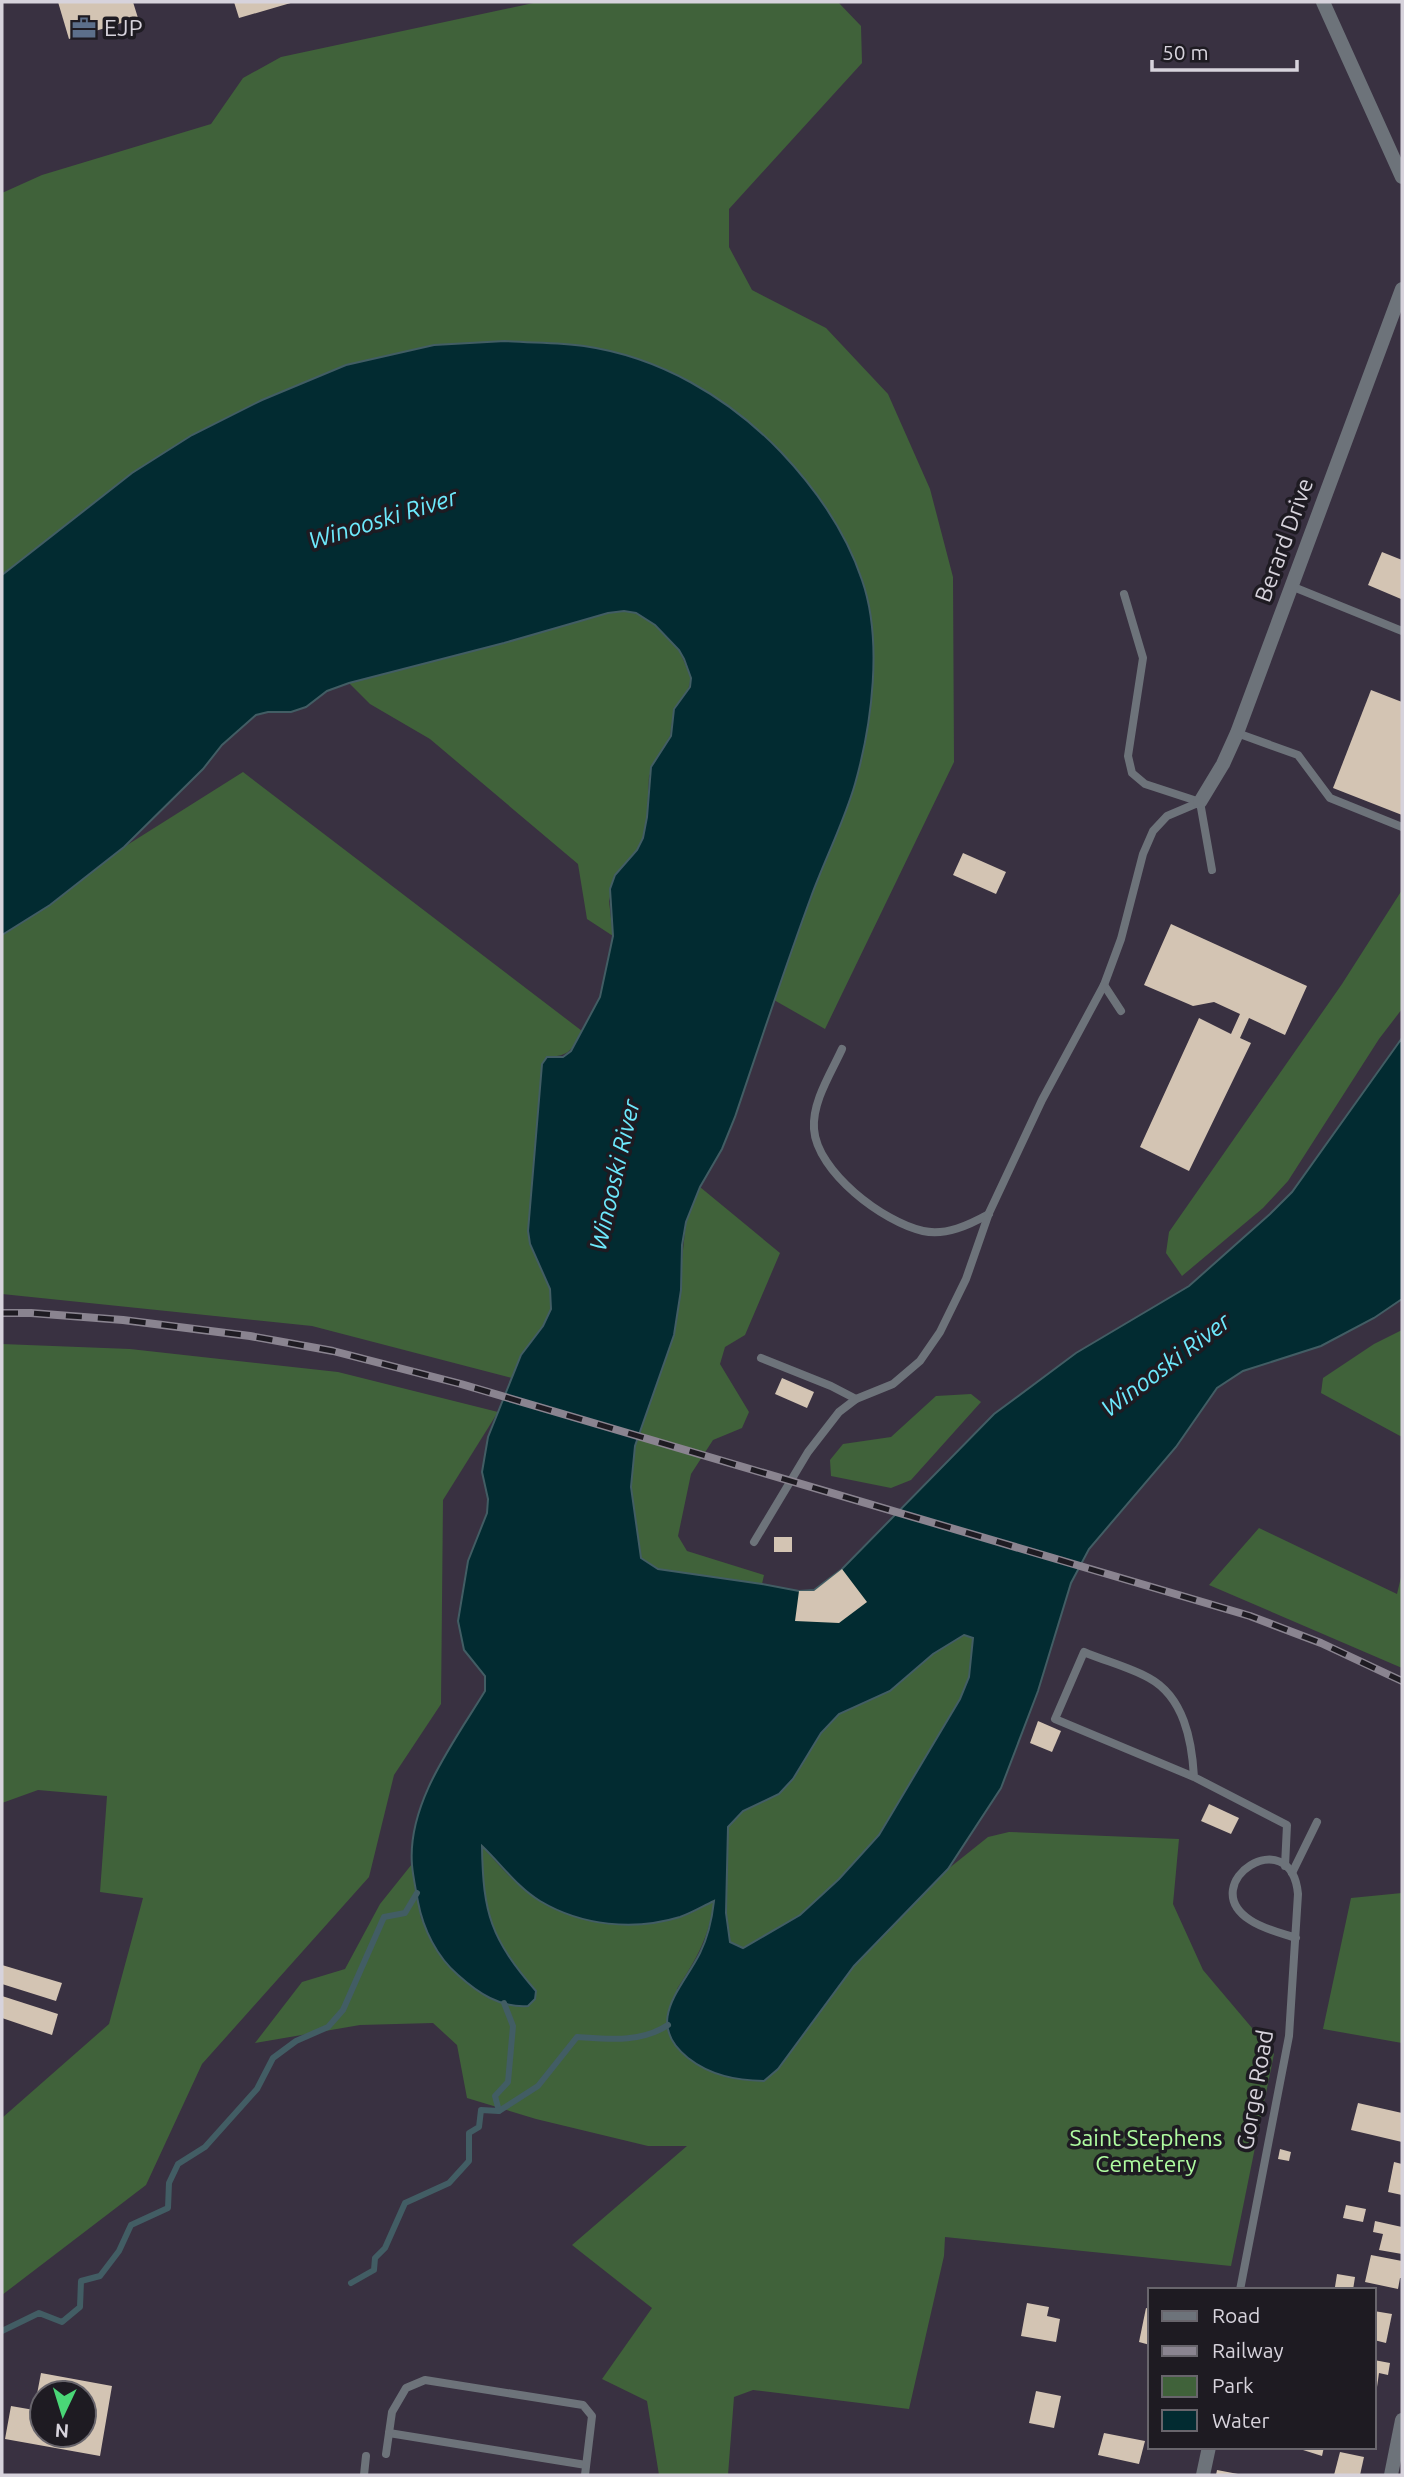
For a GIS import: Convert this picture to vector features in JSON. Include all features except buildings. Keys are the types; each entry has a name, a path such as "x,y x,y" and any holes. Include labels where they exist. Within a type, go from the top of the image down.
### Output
{"street":[{"path":"1323,2 1402,177"},
{"name":"Berard Drive","path":"1200,802 1223,764 1237,733 1402,289"},
{"path":"1391,2475 1402,2420"},
{"path":"1203,2475 1209,2449"}],"lane":[{"path":"1291,586 1402,631"},
{"path":"1124,594 1143,658 1128,756 1132,773 1145,784 1200,802"},
{"path":"1237,733 1298,755 1329,798 1402,827"},
{"path":"1200,802 1212,870"},
{"path":"754,1542 808,1452 839,1412 856,1399 893,1384 920,1361 940,1332 966,1279 989,1213 1042,1100 1104,985 1121,939 1143,854 1153,831 1167,816 1200,802"},
{"path":"1104,985 1121,1011"},
{"path":"842,1049 817,1104 814,1126 817,1144 829,1166 844,1183 892,1219 924,1231 950,1231 989,1213"},
{"path":"761,1358 856,1399"},
{"path":"1194,1777 1187,1728 1173,1698 1150,1679 1084,1653 1055,1719 1194,1777 1287,1825 1285,1866"},
{"path":"1296,1938 1248,1919 1240,1911 1233,1892 1235,1882 1247,1866 1266,1860 1276,1861 1292,1873 1317,1822"},
{"name":"Gorge Road","path":"1240,2288 1288,2047 1298,1894 1292,1873"},
{"path":"386,2454 392,2412 405,2388 425,2380 583,2405 592,2416 585,2475"},
{"path":"389,2433 586,2465"},
{"path":"364,2475 366,2456"}],"green space":[{"path":"538,2 838,2 861,26 862,63 729,209 729,247 752,290 826,328 888,394 930,489 953,577 954,762 825,1029 774,1000 812,894 873,672 871,626 863,581 843,535 584,346 505,341 434,345 346,365 262,400 192,435 132,473 2,575 2,193 42,175 211,124 243,78 281,57"},
{"path":"608,613 636,613 655,625 679,650 691,678 687,694 674,709 670,736 649,776 643,838 637,850 615,875 609,901 613,936 587,919 578,864 430,739 370,704 349,683"},
{"path":"243,772 582,1031 569,1051 547,1057 530,1244 550,1289 551,1309 543,1326 521,1355 512,1378 312,1326 2,1294 2,935 50,905 124,847"},
{"path":"1402,890 1402,1009 1379,1039 1288,1181 1263,1208 1182,1276 1166,1253 1169,1232 1342,984"},
{"path":"700,1187 780,1253 745,1335 725,1347 720,1364 749,1412 742,1428 713,1440 691,1474 678,1536 687,1551 764,1575 762,1584 658,1569 641,1558 631,1487 635,1446 674,1335 686,1222"},
{"path":"1402,1330 1402,1437 1321,1393 1323,1378 1374,1344"},
{"path":"2,1344 130,1349 338,1372 498,1412 443,1500 441,1704 394,1775 369,1877 202,2064 146,2185 2,2295 2,2118 109,2024 143,1898 100,1892 107,1796 38,1790 2,1803"},
{"path":"971,1394 981,1402 911,1480 891,1488 831,1476 830,1460 843,1444 891,1437 936,1396"},
{"path":"1259,1528 1397,1594 1402,1573 1402,1668 1209,1585"},
{"path":"965,1635 973,1638 969,1677 960,1699 879,1835 839,1879 800,1915 743,1948 730,1942 726,1913 728,1827 743,1811 779,1794 793,1779 821,1733 839,1714 890,1691 933,1654"},
{"name":"Saint Stephens Cemetery","path":"1009,1832 1179,1839 1173,1904 1203,1970 1274,2054 1231,2266 945,2237 944,2256 909,2409 753,2390 734,2397 728,2475 659,2475 647,2401 602,2379 652,2308 572,2245 687,2146 648,2146 536,2119 467,2098 457,2045 433,2023 360,2025 255,2043 302,1982 345,1969 380,1904 412,1864 421,1919 536,1991 508,1956 492,1924 484,1890 481,1845 524,1889 540,1901 573,1916 608,1923 644,1923 684,1916 714,1901 701,1947 677,1989 833,1992 854,1966 948,1869 988,1837"},
{"path":"1402,1893 1402,2043 1323,2029 1351,1898"}],"water":[{"name":"Winooski River","path":"505,341 584,346 639,359 691,382 739,414 781,452 806,480 847,545 862,580 868,604 872,629 873,682 866,735 855,784 801,924 735,1117 722,1149 700,1187 686,1222 682,1245 681,1290 674,1335 635,1446 631,1487 641,1558 658,1569 799,1591 814,1590 842,1569 994,1414 1076,1353 1189,1286 1270,1214 1292,1192 1402,1038 1402,1299 1374,1318 1321,1346 1243,1371 1217,1388 1176,1447 1089,1549 1071,1583 1038,1691 1001,1788 948,1869 854,1966 778,2069 764,2081 734,2078 706,2069 688,2058 675,2045 668,2031 670,2006 703,1947 714,1901 684,1915 645,1924 591,1921 540,1901 482,1846 485,1890 492,1924 509,1956 536,1991 535,1999 528,2006 508,2005 473,1988 444,1960 423,1922 412,1865 412,1842 425,1796 447,1752 485,1691 485,1676 464,1650 458,1621 468,1561 487,1513 488,1499 482,1472 488,1437 521,1355 543,1326 551,1309 550,1289 530,1244 528,1231 542,1064 547,1057 563,1057 571,1051 600,997 613,936 610,889 615,875 637,850 643,838 651,767 671,736 674,709 690,687 691,678 679,650 655,625 636,613 608,613 349,683 327,691 306,707 291,712 256,715 222,745 203,769 124,847 50,905 2,935 2,575 132,473 192,435 262,400 346,365 434,345","holes":["964,1635 973,1638 969,1677 960,1699 879,1835 839,1879 800,1915 743,1948 730,1942 726,1913 728,1827 743,1811 779,1794 793,1779 821,1733 839,1714 890,1691 933,1654"]}],"waterway":[{"path":"2,2331 39,2313 62,2322 80,2307 81,2281 100,2276 119,2251 131,2225 168,2208 169,2183 178,2164 205,2147 257,2089 273,2058 296,2041 328,2027 343,2010 384,1917 405,1913 417,1893"},
{"path":"499,2111 495,2096 508,2082 513,2026 504,2003"},
{"path":"351,2283 374,2270 375,2258 385,2248 405,2203 449,2183 469,2161 469,2133 479,2127 481,2110 499,2111 538,2086 577,2037 636,2037 658,2031 668,2025"}],"railway":[{"path":"2,1313 123,1320 250,1336 333,1351 461,1384 1250,1616 1321,1643 1402,1681"}],"place":[{"name":"EJP","path":"84,28"}]}
